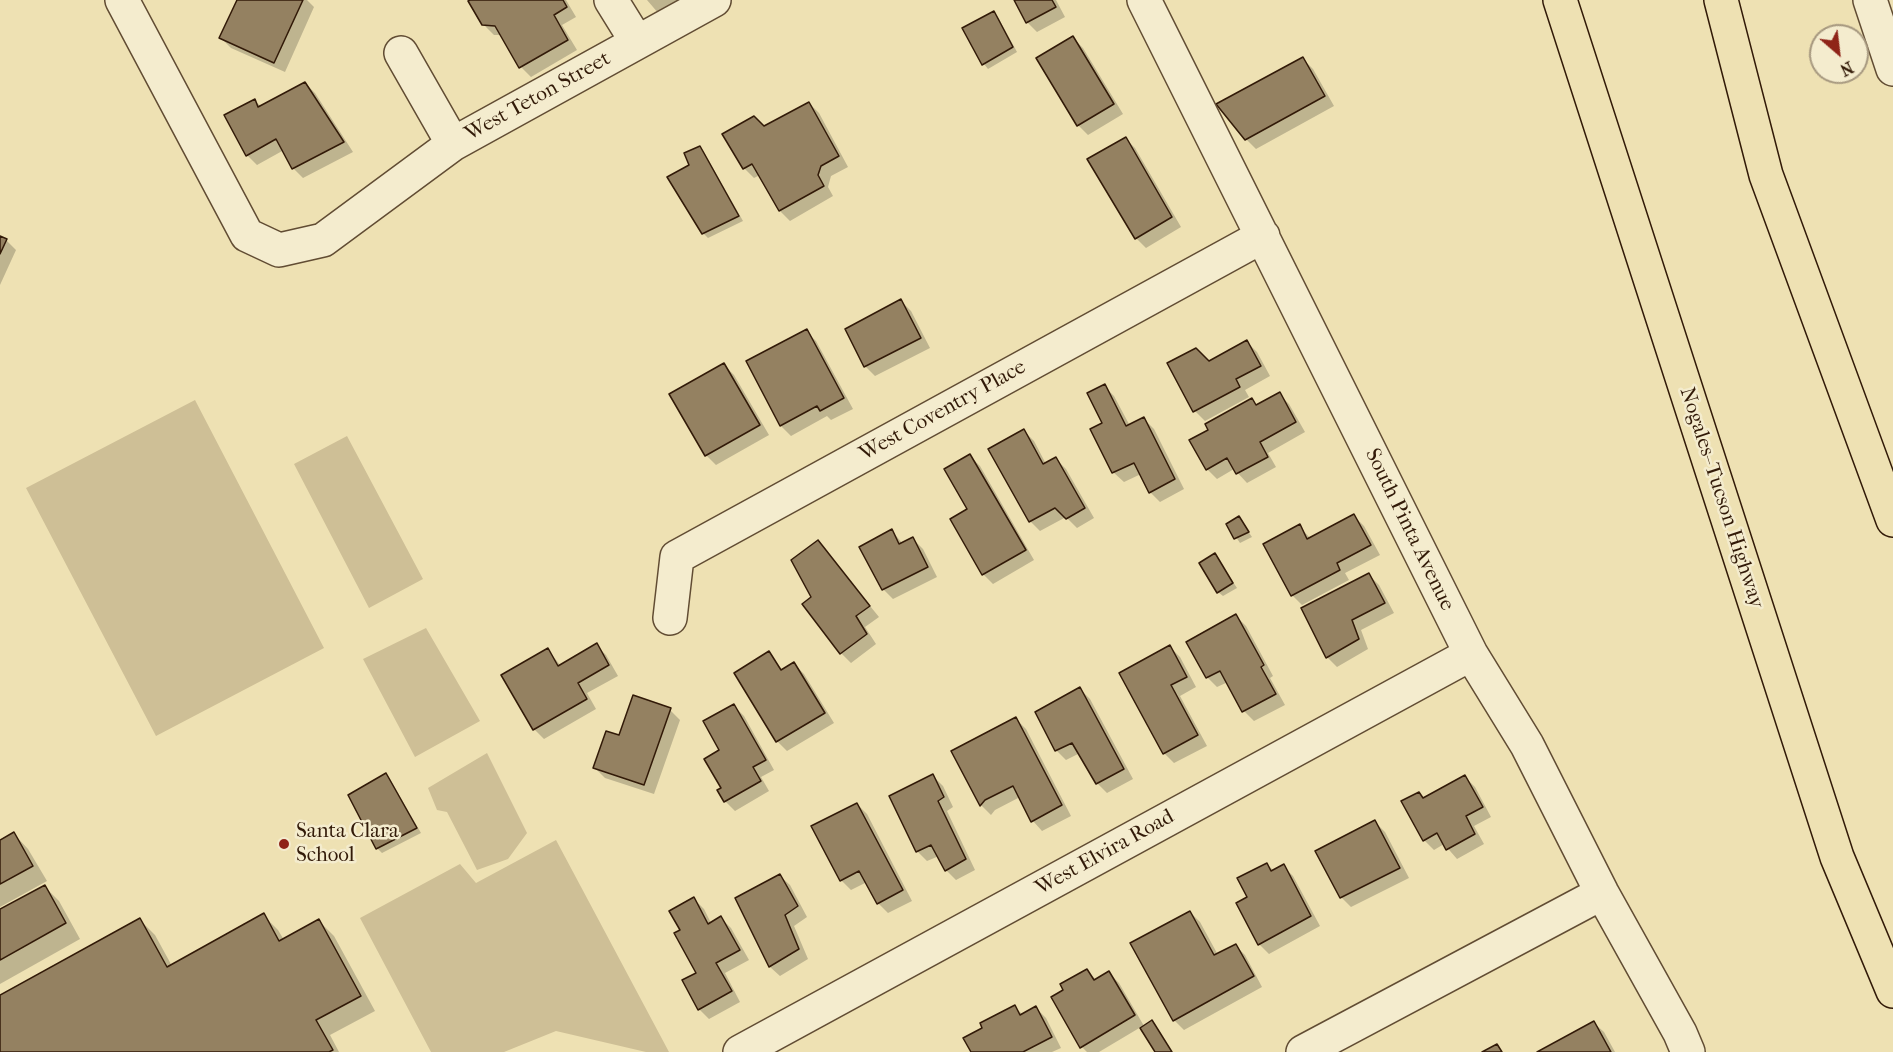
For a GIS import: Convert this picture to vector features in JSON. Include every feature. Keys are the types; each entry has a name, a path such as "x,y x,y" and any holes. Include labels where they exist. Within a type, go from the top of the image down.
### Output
{"highway":[{"name":"Nogales–Tucson Highway","path":"1560,0 1837,857 1893,991"},
{"path":"1721,0 1766,175 1893,520"}],"street":[{"path":"122,0 247,235 279,250 322,240 453,144"},
{"path":"611,0 637,42"},
{"name":"West Teton Street","path":"401,53 453,144 714,0"},
{"name":"South Pinta Avenue","path":"1144,0 1471,654 1527,745 1602,892 1680,1033 1688,1052"},
{"path":"1870,0 1893,69"},
{"name":"West Coventry Place","path":"670,618 677,556 1263,236"},
{"name":"West Elvira Road","path":"740,1052 1471,654"},
{"path":"1304,1052 1602,892"}],"shaded area":[{"path":"195,400 324,648 156,736 26,488"},
{"path":"347,436 423,579 369,608 294,464"},
{"path":"426,628 480,721 415,757 363,659"},
{"path":"487,753 527,833 508,859 477,870 447,812 437,810 428,788"},
{"path":"556,840 669,1052 646,1052 556,1031 504,1052 431,1052 360,918 460,864 476,883"}],"building":[{"path":"237,0 303,0 274,63 219,38"},
{"path":"563,0 567,7 554,15 568,40 519,68 495,26 482,25 468,1"},
{"path":"1014,0 1052,0 1056,7 1026,23"},
{"path":"994,11 1013,47 982,65 962,28"},
{"path":"1073,36 1114,104 1077,126 1036,58"},
{"path":"1303,57 1325,96 1245,140 1216,104"},
{"path":"305,82 344,142 292,169 276,139 246,156 224,115 255,99 258,107"},
{"path":"809,102 839,156 821,166 818,175 824,186 779,211 752,164 743,169 722,134 754,116 764,126"},
{"path":"1126,137 1172,217 1135,239 1087,159"},
{"path":"700,146 739,216 702,234 667,177 689,165 684,153"},
{"path":"0,236 7,239 0,254"},
{"path":"901,299 921,338 864,367 845,329"},
{"path":"807,329 844,398 820,411 817,406 780,426 746,361"},
{"path":"1247,340 1261,366 1236,379 1240,387 1193,412 1167,363 1196,348 1209,361"},
{"path":"724,363 760,425 705,456 669,394"},
{"path":"1105,384 1126,426 1144,417 1175,479 1149,493 1134,463 1112,473 1090,429 1102,423 1087,393"},
{"path":"1280,392 1296,422 1260,442 1268,457 1236,474 1227,458 1206,470 1189,440 1208,430 1205,424 1252,398 1256,405"},
{"path":"1024,429 1043,464 1056,457 1085,508 1066,519 1055,508 1029,522 988,449"},
{"path":"970,454 1026,550 982,575 950,519 967,509 944,469"},
{"path":"1354,514 1371,545 1337,563 1340,570 1291,596 1263,544 1300,524 1307,539"},
{"path":"1239,516 1249,532 1234,539 1226,524"},
{"path":"892,529 899,544 913,537 928,567 882,590 859,547"},
{"path":"818,540 870,606 856,616 867,634 840,654 802,604 811,597 791,560"},
{"path":"1215,553 1233,583 1217,593 1199,563"},
{"path":"1369,573 1385,603 1352,620 1359,639 1326,658 1301,608"},
{"path":"1236,614 1264,665 1261,667 1276,694 1242,712 1220,671 1206,678 1186,642"},
{"path":"597,643 609,665 578,683 587,699 533,730 501,675 548,648 558,666"},
{"path":"1170,645 1187,677 1171,685 1198,735 1163,754 1119,673"},
{"path":"769,651 781,670 794,662 825,713 776,742 734,673"},
{"path":"1080,687 1124,769 1096,784 1072,743 1055,751 1035,712"},
{"path":"633,695 671,708 644,785 593,768 606,731 619,735"},
{"path":"734,704 766,760 753,767 761,781 724,802 717,790 721,788 704,759 719,750 703,721"},
{"path":"1016,717 1062,805 1031,822 1013,786 985,800 980,806 951,751"},
{"path":"386,773 417,828 376,849 348,795"},
{"path":"933,774 944,797 938,801 966,859 945,871 931,845 916,852 889,796"},
{"path":"1465,775 1483,807 1466,816 1475,834 1446,850 1437,833 1423,841 1401,801 1419,792 1423,798"},
{"path":"857,803 903,890 877,904 859,871 840,881 811,826"},
{"path":"1375,820 1400,868 1340,898 1315,851"},
{"path":"14,832 33,866 0,884 0,840"},
{"path":"1267,863 1271,871 1284,864 1311,916 1258,945 1236,903 1247,897 1237,878"},
{"path":"780,874 798,906 785,915 799,949 769,967 735,898"},
{"path":"45,885 66,923 0,960 0,909"},
{"path":"694,897 708,924 721,916 740,950 716,963 732,991 698,1010 682,980 696,973 674,933 680,930 669,911"},
{"path":"1190,911 1214,955 1236,944 1254,976 1173,1021 1130,943"},
{"path":"264,913 279,941 319,919 361,996 316,1020 333,1050 329,1052 0,1052 0,995 140,918 167,967"},
{"path":"1087,969 1094,980 1109,971 1135,1015 1080,1048 1051,997 1063,990 1060,984"},
{"path":"1015,1005 1020,1015 1036,1006 1052,1037 1023,1052 971,1052 963,1038 982,1028 980,1023"},
{"path":"1152,1020 1172,1052 1155,1052 1140,1028"},
{"path":"1594,1021 1611,1052 1537,1052"},
{"path":"1497,1044 1502,1052 1482,1052"}],"place":[{"name":"Santa Clara School","path":"284,844"}]}
